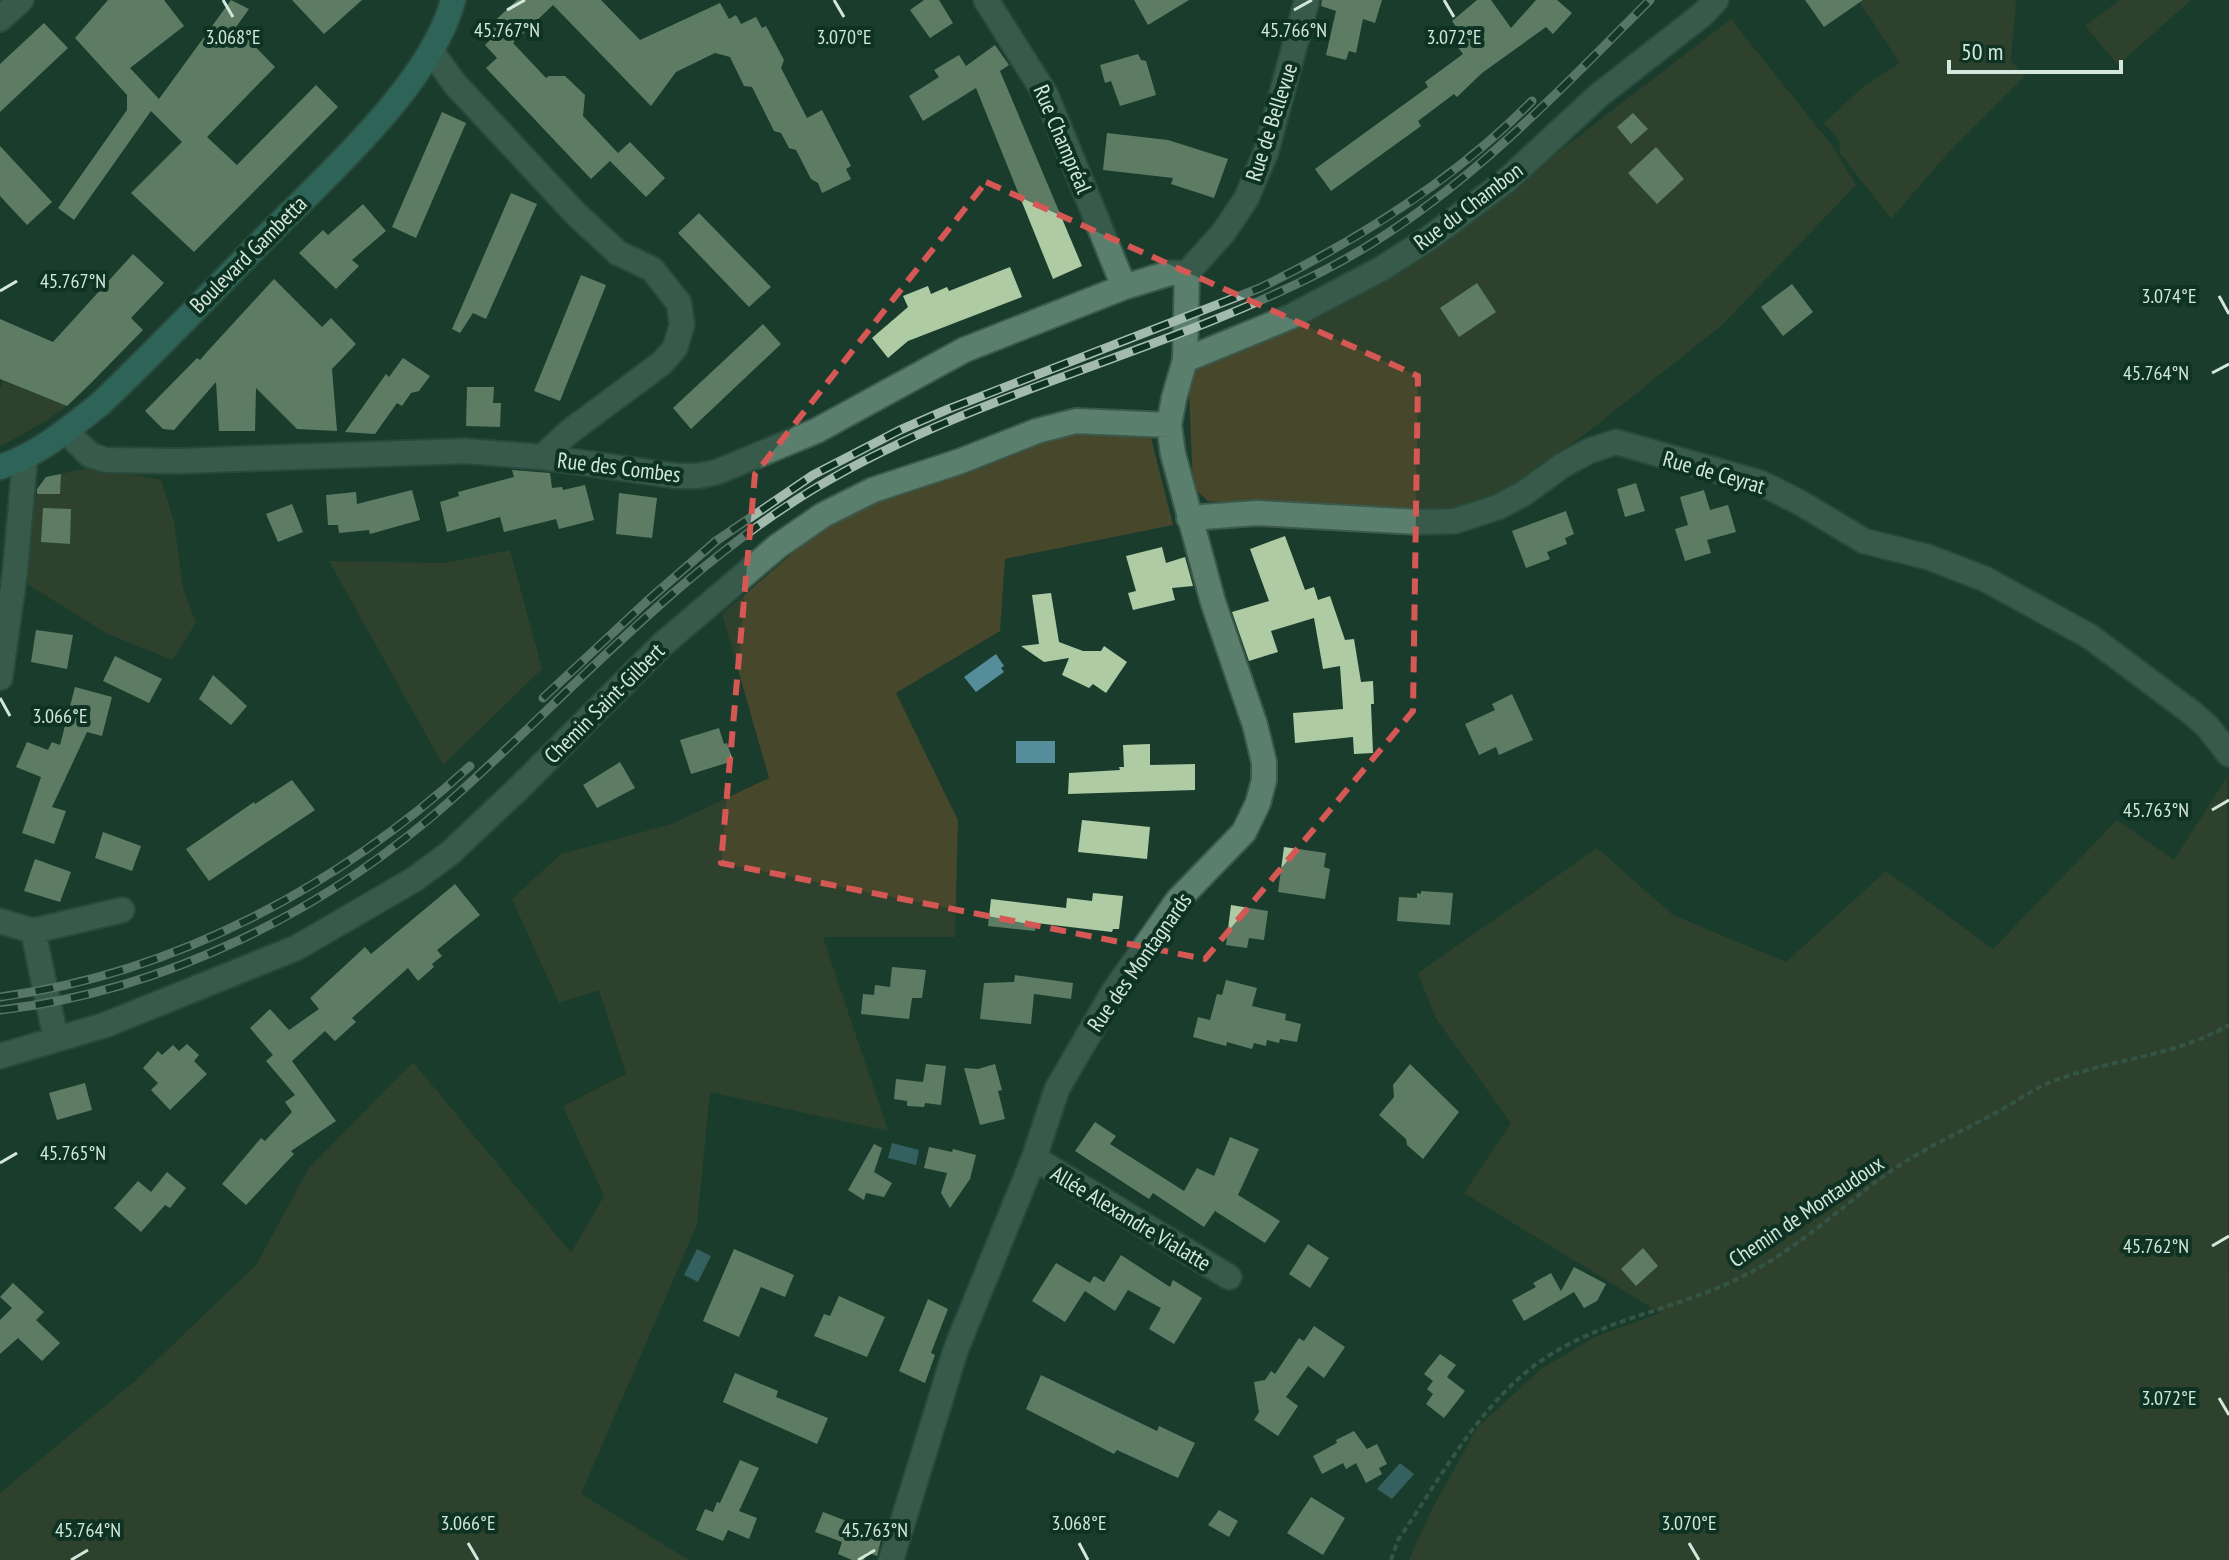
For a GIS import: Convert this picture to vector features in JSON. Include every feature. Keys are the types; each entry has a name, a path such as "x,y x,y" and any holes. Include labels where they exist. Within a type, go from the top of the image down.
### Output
{"main road":[{"name":"Boulevard Gambetta","path":"0,467 25,459 66,431 122,382 358,142 405,88 431,51 453,0"}],"street":[{"path":"0,19 21,0"},
{"name":"Rue Champréal","path":"986,0 1046,95 1124,287"},
{"name":"Rue de Bellevue","path":"1187,273 1223,233 1246,199 1266,152 1307,0"},
{"name":"Rue du Chambon","path":"1185,360 1292,316 1381,269 1431,237 1506,181 1598,96 1703,14 1716,0"},
{"path":"431,51 455,84 575,213 618,253 652,269 679,303 682,325 675,348 662,363 569,432 542,457"},
{"name":"Rue des Combes","path":"66,431 90,455 106,460 179,461 465,451 698,476 717,472 816,431 964,350 1124,287 1170,273 1187,273"},
{"name":"Rue des Montagnards","path":"891,1560 956,1349 1034,1158 1057,1089 1114,991 1178,900 1244,832 1258,803 1264,780 1260,743 1213,602 1173,454 1169,425 1185,360 1187,273"},
{"name":"Chemin Saint-Gilbert","path":"0,1056 105,1025 296,948 415,879 450,853 496,810 664,643 778,546 823,515 873,490 961,461 1037,431 1076,421 1169,425"},
{"name":"Rue de Ceyrat","path":"1189,518 1257,513 1419,522 1455,521 1498,507 1523,494 1563,465 1589,451 1616,442 1761,483 1864,541 1928,557 1985,579 2089,636 2191,712 2207,726 2229,754"},
{"path":"0,678 15,572 25,459"},
{"path":"0,921 33,931 122,910"},
{"path":"33,931 56,1039"},
{"name":"Allée Alexandre Vialatte","path":"1034,1158 1229,1277"}],"path":[{"name":"Chemin de Montaudoux","path":"1391,1560 1398,1540 1481,1416 1537,1363 1579,1339 1624,1319 1694,1298 1752,1272 1839,1213 1875,1182 1925,1150 2049,1082 2106,1064 2147,1057 2201,1041 2229,1025"}],"highlighted area":[{"path":"986,182 1418,376 1413,711 1205,959 721,863 755,474"}],"green space":[{"path":"1858,0 2016,0 2011,61 2025,76 1947,154 1891,219 1840,153 1839,139 1824,123 1865,85 1900,63"},
{"path":"2120,0 2191,0 2118,65 2085,26"},
{"path":"1731,19 1831,144 1856,185 1722,325 1584,435 1488,502 1447,514 1364,512 1208,501 1193,487 1188,370 1399,263 1566,146"},
{"path":"3,381 67,406 0,447 0,389"},
{"path":"1079,431 1151,438 1173,525 1005,559 1000,631 896,693 958,820 955,937 823,937 888,1131 710,1092 697,1224 581,1494 689,1560 0,1560 0,1493 135,1381 256,1265 309,1168 413,1062 571,1253 604,1196 563,1106 626,1074 599,990 559,1003 512,899 561,854 672,824 769,778 722,614 830,521 1020,447"},
{"path":"92,467 161,480 174,522 183,588 196,623 172,660 106,633 27,584 28,579 23,578 31,513 46,477"},
{"path":"510,550 542,669 443,765 329,561 445,563"},
{"path":"2227,777 2229,1560 1409,1560 1431,1511 1477,1428 1542,1368 1597,1336 1660,1313 1464,1193 1511,1123 1435,1017 1418,973 1597,848 1673,915 1786,962 1886,871 1993,949 2117,820 2174,860"}],"water":[{"path":"996,654 1004,666 1001,668 1004,672 976,692 964,677"},
{"path":"1016,741 1055,741 1055,763 1016,763"},
{"path":"892,1143 919,1150 916,1165 888,1158"},
{"path":"697,1249 711,1256 698,1282 684,1275"},
{"path":"1400,1463 1414,1474 1392,1499 1377,1489"}],"building":[{"path":"108,0 164,0 184,26 130,68 159,99 231,0 249,9 236,27 275,67 207,137 237,165 316,85 338,107 194,252 131,193 182,142 151,111 74,220 58,208 127,110 127,95 75,38"},
{"path":"292,0 362,0 324,34"},
{"path":"517,0 601,0 640,40 720,3 729,19 736,15 741,24 756,17 762,28 766,26 784,60 781,68 807,118 822,110 851,166 846,169 851,179 822,193 796,150 789,148 781,133 774,131 752,87 744,86 730,57 715,53 676,72 651,106 553,5 513,43 546,78 565,76 585,95 583,116 618,153 630,142 665,178 646,197 610,161 591,179 486,68 497,58 485,45 490,40 483,32"},
{"path":"924,0 939,0 953,23 930,38 910,10"},
{"path":"1134,0 1189,0 1148,25"},
{"path":"1322,0 1382,0 1375,23 1363,19 1356,53 1349,51 1346,60 1326,55 1336,11 1321,6"},
{"path":"1477,0 1491,0 1511,28 1536,0 1557,0 1572,13 1553,34 1546,27 1482,73 1457,97 1454,94 1418,121 1421,126 1331,191 1315,169 1428,87 1425,82 1463,54 1453,41 1462,35 1452,21"},
{"path":"1805,0 1863,0 1824,27"},
{"path":"44,23 68,48 0,112 0,64"},
{"path":"995,45 1009,65 1000,71 1082,266 1053,279 976,88 923,121 909,96 939,77 934,70 959,55 966,66"},
{"path":"1138,54 1141,60 1146,61 1156,95 1120,106 1111,81 1105,83 1100,65"},
{"path":"442,112 466,123 416,238 392,227"},
{"path":"1633,113 1648,129 1631,144 1617,127"},
{"path":"1107,133 1168,140 1228,159 1214,198 1171,184 1173,178 1103,170"},
{"path":"0,146 52,202 27,225 0,196"},
{"path":"1656,147 1684,179 1657,204 1628,173"},
{"path":"511,193 537,204 486,319 473,313 460,333 452,329"},
{"path":"363,204 386,231 352,260 359,266 336,289 299,253 323,230 328,235"},
{"path":"699,213 771,287 749,307 678,233"},
{"path":"133,254 164,283 131,318 143,330 67,406 0,379 0,319 53,342"},
{"path":"1010,267 1022,297 908,341 888,358 872,338 908,307 903,296 928,286 931,294 947,287 949,291"},
{"path":"581,275 606,285 560,401 534,391"},
{"path":"274,279 322,327 331,318 356,344 332,369 337,431 297,429 256,388 255,431 219,431 216,382 174,430 163,429 145,411 197,358 200,360"},
{"path":"1477,283 1496,312 1459,337 1440,308"},
{"path":"1792,284 1813,312 1783,336 1761,307"},
{"path":"763,324 781,344 691,429 673,408"},
{"path":"403,358 430,376 419,391 411,393 402,406 397,403 375,434 345,432 386,374 389,377"},
{"path":"467,387 494,387 493,403 501,403 500,427 466,426"},
{"path":"512,470 550,473 552,488 562,487 563,490 585,485 594,520 559,529 556,519 504,532 500,517 447,532 440,502 459,496 458,492 514,477"},
{"path":"61,474 60,494 37,494 46,477"},
{"path":"1636,483 1645,511 1625,517 1617,489"},
{"path":"412,490 420,520 370,534 369,530 339,533 338,525 328,525 326,495 356,492 357,504"},
{"path":"1704,490 1710,510 1728,505 1736,532 1707,540 1711,553 1685,561 1675,529 1688,525 1680,497"},
{"path":"619,493 657,498 652,538 616,534"},
{"path":"292,504 303,532 278,542 266,514"},
{"path":"43,508 71,509 70,544 41,542"},
{"path":"1566,511 1574,534 1565,538 1567,544 1547,552 1550,559 1526,568 1512,531"},
{"path":"1285,536 1305,590 1314,587 1318,600 1330,596 1345,640 1354,639 1361,682 1373,681 1373,753 1354,754 1353,737 1295,743 1293,713 1343,709 1340,666 1323,669 1314,618 1271,631 1278,652 1249,661 1232,612 1269,601 1250,549"},
{"path":"1162,547 1166,563 1185,557 1193,586 1172,588 1175,600 1133,610 1128,593 1136,591 1126,556"},
{"path":"1051,593 1059,642 1083,651 1101,651 1104,646 1127,662 1106,693 1093,684 1089,688 1062,675 1069,658 1044,662 1021,646 1039,644 1032,595"},
{"path":"36,630 73,635 67,669 31,662"},
{"path":"115,656 162,679 149,703 103,681"},
{"path":"213,675 247,706 231,725 199,699"},
{"path":"75,687 112,697 102,736 87,732 52,807 66,811 54,844 22,833 41,777 16,767 27,742 48,750 52,742 60,745"},
{"path":"1512,694 1533,740 1499,755 1496,747 1479,755 1465,724 1495,710 1492,704"},
{"path":"719,728 733,761 691,774 680,740"},
{"path":"1150,744 1150,765 1195,764 1195,790 1068,794 1069,773 1120,770 1119,767 1124,767 1123,745"},
{"path":"620,762 635,788 597,808 583,785"},
{"path":"292,780 315,810 209,881 186,849"},
{"path":"1082,820 1150,827 1147,859 1078,852"},
{"path":"103,832 141,846 132,871 95,858"},
{"path":"1284,847 1326,853 1324,867 1330,869 1325,899 1278,892"},
{"path":"35,859 71,872 60,902 24,891"},
{"path":"455,884 480,915 437,950 442,956 432,964 434,967 418,981 408,968 352,1018 356,1022 335,1041 325,1031 292,1061 336,1121 291,1151 294,1154 246,1205 222,1184 261,1138 265,1141 292,1112 285,1102 295,1095 266,1061 273,1055 250,1028 270,1009 289,1030 319,1009 310,998 365,947 371,954"},
{"path":"1421,891 1453,893 1450,925 1397,921 1399,897 1417,898 1417,893 1421,894"},
{"path":"1093,893 1123,896 1119,929 1112,932 1036,923 1035,931 988,926 991,899 1066,908 1067,898 1092,901"},
{"path":"1231,905 1268,911 1264,940 1249,938 1247,948 1226,945"},
{"path":"892,967 926,970 922,998 912,998 909,1019 861,1014 863,994 874,995 875,985 890,987"},
{"path":"1015,975 1073,983 1071,999 1034,994 1031,1024 980,1019 984,983 1014,982"},
{"path":"1226,980 1257,988 1252,1006 1286,1014 1285,1020 1301,1024 1297,1042 1267,1040 1266,1046 1254,1043 1252,1049 1193,1037 1198,1017 1210,1020 1217,994 1222,995"},
{"path":"187,1044 199,1055 194,1061 207,1074 170,1110 151,1090 158,1083 143,1068 158,1051 162,1055 173,1045 179,1051"},
{"path":"926,1064 946,1066 941,1105 925,1103 924,1107 907,1106 907,1101 894,1099 896,1079 923,1082"},
{"path":"995,1064 1005,1119 980,1125 964,1068 978,1069"},
{"path":"1410,1064 1459,1112 1423,1159 1379,1115 1394,1097 1393,1085"},
{"path":"85,1083 92,1110 57,1120 49,1093"},
{"path":"1095,1122 1116,1136 1110,1144 1184,1191 1197,1168 1214,1176 1230,1137 1259,1149 1238,1195 1280,1221 1265,1243 1215,1211 1204,1227 1153,1193 1149,1199 1075,1151"},
{"path":"874,1144 882,1148 874,1172 892,1183 884,1197 866,1193 864,1200 848,1190"},
{"path":"929,1147 976,1155 970,1179 950,1208 941,1193 947,1173 924,1168"},
{"path":"167,1172 186,1188 170,1208 165,1205 141,1232 114,1208 138,1181 151,1192"},
{"path":"1308,1244 1329,1258 1310,1288 1289,1274"},
{"path":"1643,1248 1658,1266 1636,1286 1621,1269"},
{"path":"734,1249 794,1275 785,1297 761,1287 739,1337 703,1321"},
{"path":"1121,1255 1170,1287 1173,1280 1202,1298 1174,1344 1149,1329 1161,1308 1128,1290 1115,1311 1085,1291 1094,1276 1104,1282"},
{"path":"1056,1263 1090,1283 1065,1322 1032,1301"},
{"path":"1574,1267 1606,1284 1597,1301 1584,1308 1574,1292 1524,1321 1512,1300 1536,1287 1533,1283 1551,1273 1561,1291"},
{"path":"13,1283 44,1312 36,1320 60,1343 42,1361 18,1338 0,1354 0,1320 12,1308 0,1297"},
{"path":"839,1296 885,1317 867,1357 814,1336 824,1314 830,1316"},
{"path":"928,1299 948,1309 931,1353 935,1355 925,1383 899,1371"},
{"path":"1314,1326 1345,1347 1324,1378 1308,1366 1286,1397 1298,1406 1278,1436 1254,1420 1259,1412 1254,1382 1265,1380 1271,1371 1275,1374 1299,1338 1304,1341"},
{"path":"1440,1354 1456,1365 1447,1377 1465,1391 1444,1418 1426,1404 1433,1394 1427,1389 1433,1381 1424,1374"},
{"path":"735,1373 778,1391 776,1397 828,1418 817,1444 723,1402"},
{"path":"1041,1375 1157,1431 1159,1426 1195,1443 1178,1478 1117,1450 1114,1454 1026,1409"},
{"path":"1354,1431 1367,1449 1377,1444 1387,1464 1379,1468 1382,1474 1366,1483 1356,1463 1346,1469 1343,1463 1322,1474 1313,1456"},
{"path":"740,1460 759,1468 739,1511 757,1518 749,1539 728,1530 723,1541 696,1530 705,1509 713,1512 717,1502 720,1503"},
{"path":"1311,1497 1345,1518 1323,1555 1287,1533"},
{"path":"1219,1510 1238,1521 1229,1537 1208,1525"},
{"path":"823,1512 881,1540 877,1556 867,1552 864,1560 852,1560 838,1554 842,1542 815,1532"}],"railway":[{"path":"0,1010 62,1000 182,965 240,940 351,877 402,841 450,801 626,635 718,556 766,520 817,487 940,425 1263,300 1372,244 1416,214 1498,148 1650,0"},
{"path":"543,698 716,541 813,475 946,410 1260,288 1297,269 1369,228 1438,182 1471,157 1532,101"},
{"path":"0,997 66,985 130,968 252,918 366,849 470,766"}]}
